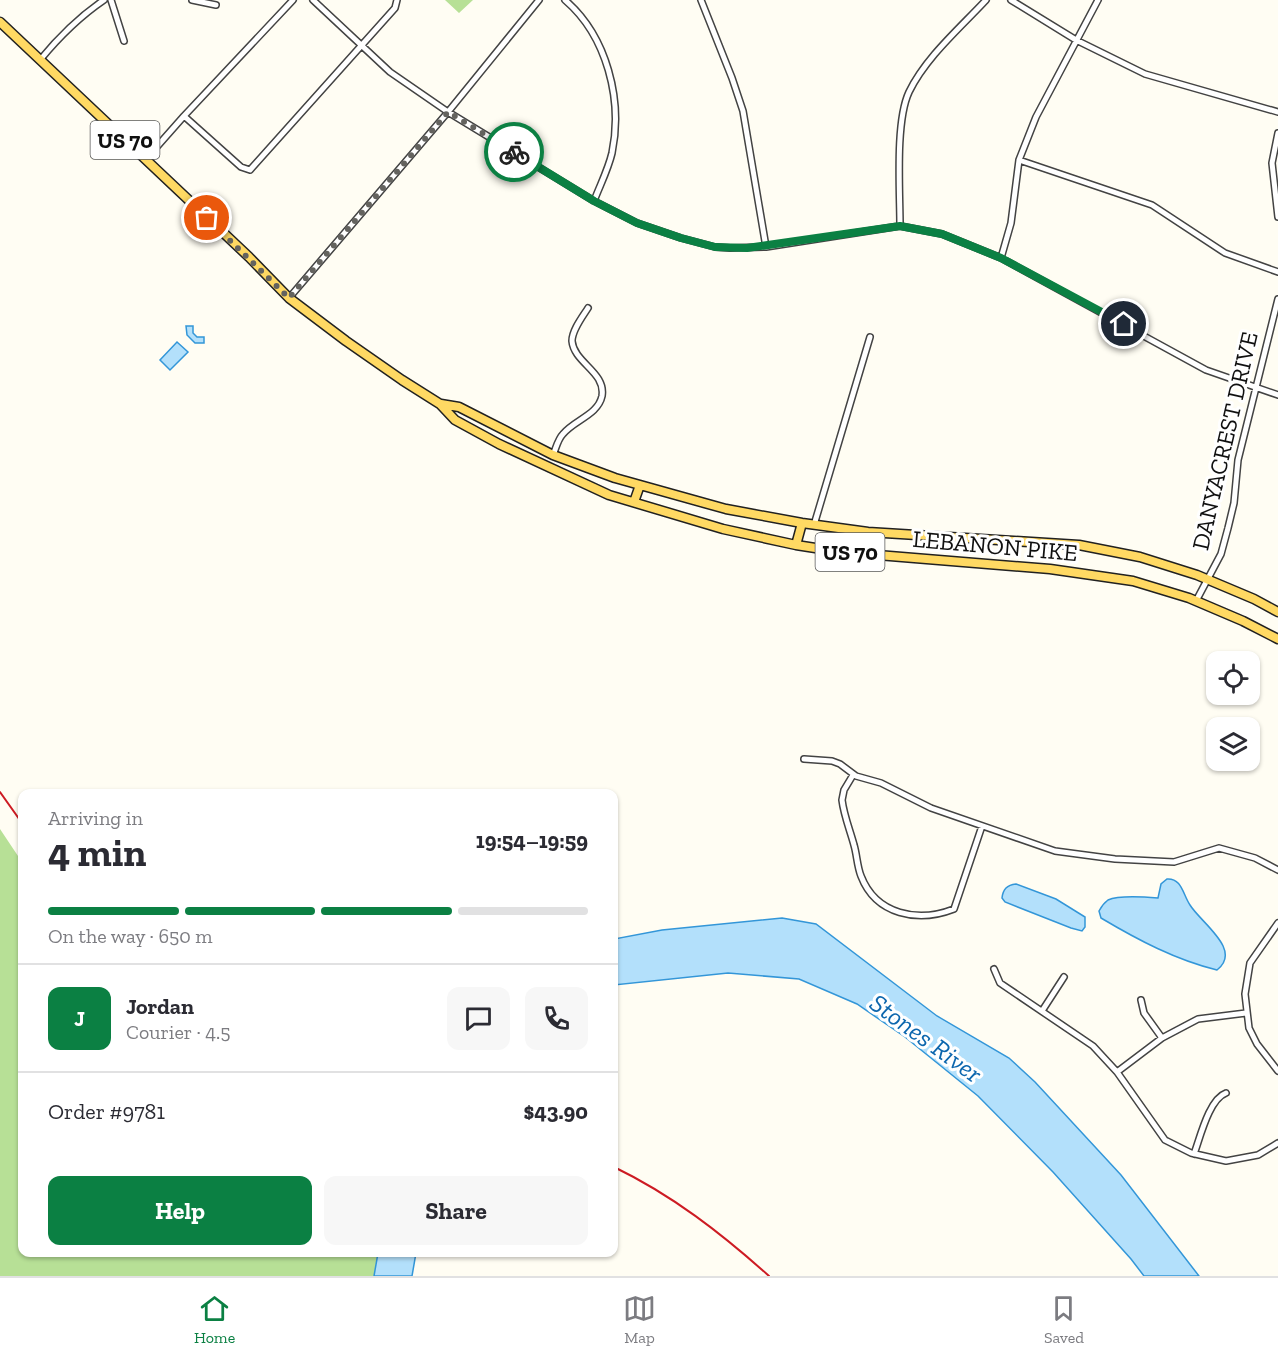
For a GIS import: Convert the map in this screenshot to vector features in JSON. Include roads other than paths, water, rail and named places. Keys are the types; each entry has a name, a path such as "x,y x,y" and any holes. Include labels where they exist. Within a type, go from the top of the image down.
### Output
{"main road":[{"name":"LEBANON PIKE","path":"0,22 249,257 289,298 346,341 440,404 455,420 499,444 609,495 723,530 796,546 842,552 1075,572 1133,581 1196,601 1244,621 1278,639"},
{"name":"LEBANON PIKE","path":"440,404 459,407 553,454 615,478 726,508 801,523 868,532 1079,545 1140,556 1208,579 1278,612"},
{"path":"634,502 640,485"},
{"path":"796,546 801,523"}],"street":[{"path":"39,60 68,29 104,0"},
{"path":"111,0 124,40"},
{"path":"192,0 216,5"},
{"path":"146,159 293,0"},
{"path":"313,0 390,72 448,112 594,201 637,223 715,247 766,247 900,226 942,234 1001,258 1206,370 1278,395"},
{"path":"184,116 241,166 250,170 395,8 397,0"},
{"path":"289,298 540,0"},
{"path":"565,0 584,20 594,37 606,65 614,94 615,134 612,153 594,201"},
{"path":"701,0 743,111 766,247"},
{"path":"900,226 901,123 909,93 931,59 986,0"},
{"path":"1011,0 1076,40 1145,74 1278,112"},
{"path":"1001,258 1011,223 1019,160 1036,117 1098,0"},
{"path":"1278,133 1272,163 1278,217"},
{"path":"1019,160 1152,205 1225,253 1278,272"},
{"name":"DANYACREST DRIVE","path":"1196,601 1221,554 1234,503 1238,460 1278,298"},
{"path":"553,454 561,435 574,423 594,411 602,397 600,381 576,351 572,340 588,308"},
{"path":"814,525 870,337"},
{"path":"804,759 832,761 847,768 853,775 881,783 931,808 1039,847 1067,853 1174,862 1219,848 1255,858 1278,870"},
{"path":"853,775 844,790 843,800 860,876 873,896 892,910 912,916 926,917 954,909 982,826"},
{"path":"1278,923 1250,963 1245,994 1249,1028 1257,1044 1278,1071"},
{"path":"994,969 1000,983 1093,1046 1117,1072 1165,1140 1194,1154 1226,1161 1258,1155 1278,1143"},
{"path":"1042,1011 1064,976"},
{"path":"1141,1000 1144,1012 1162,1038"},
{"path":"1117,1072 1162,1038 1198,1019 1246,1013"},
{"path":"1194,1154 1213,1103 1220,1095 1226,1093"}],"water":[{"path":"186,326 193,326 193,333 197,337 204,337 204,343 195,343 187,335"},
{"path":"177,342 188,352 170,370 160,360"},
{"path":"1167,879 1172,879 1179,884 1195,912 1223,945 1224,962 1217,970 1187,961 1158,948 1101,918 1099,911 1108,900 1125,897 1158,898 1161,884"},
{"path":"1016,884 1056,899 1085,917 1085,927 1082,931 1071,928 1005,902 1002,898 1004,890"},
{"name":"Stones River","path":"782,918 816,924 937,1016 1009,1058 1035,1082 1121,1175 1199,1276 1144,1276 1053,1172 978,1096 905,1037 857,1004 799,979 728,973 618,985 618,938 662,930"},
{"path":"377,1257 415,1257 412,1276 374,1276"}],"railway":[{"path":"0,792 18,817"},
{"path":"618,1169 676,1202 733,1245 769,1276"}]}
